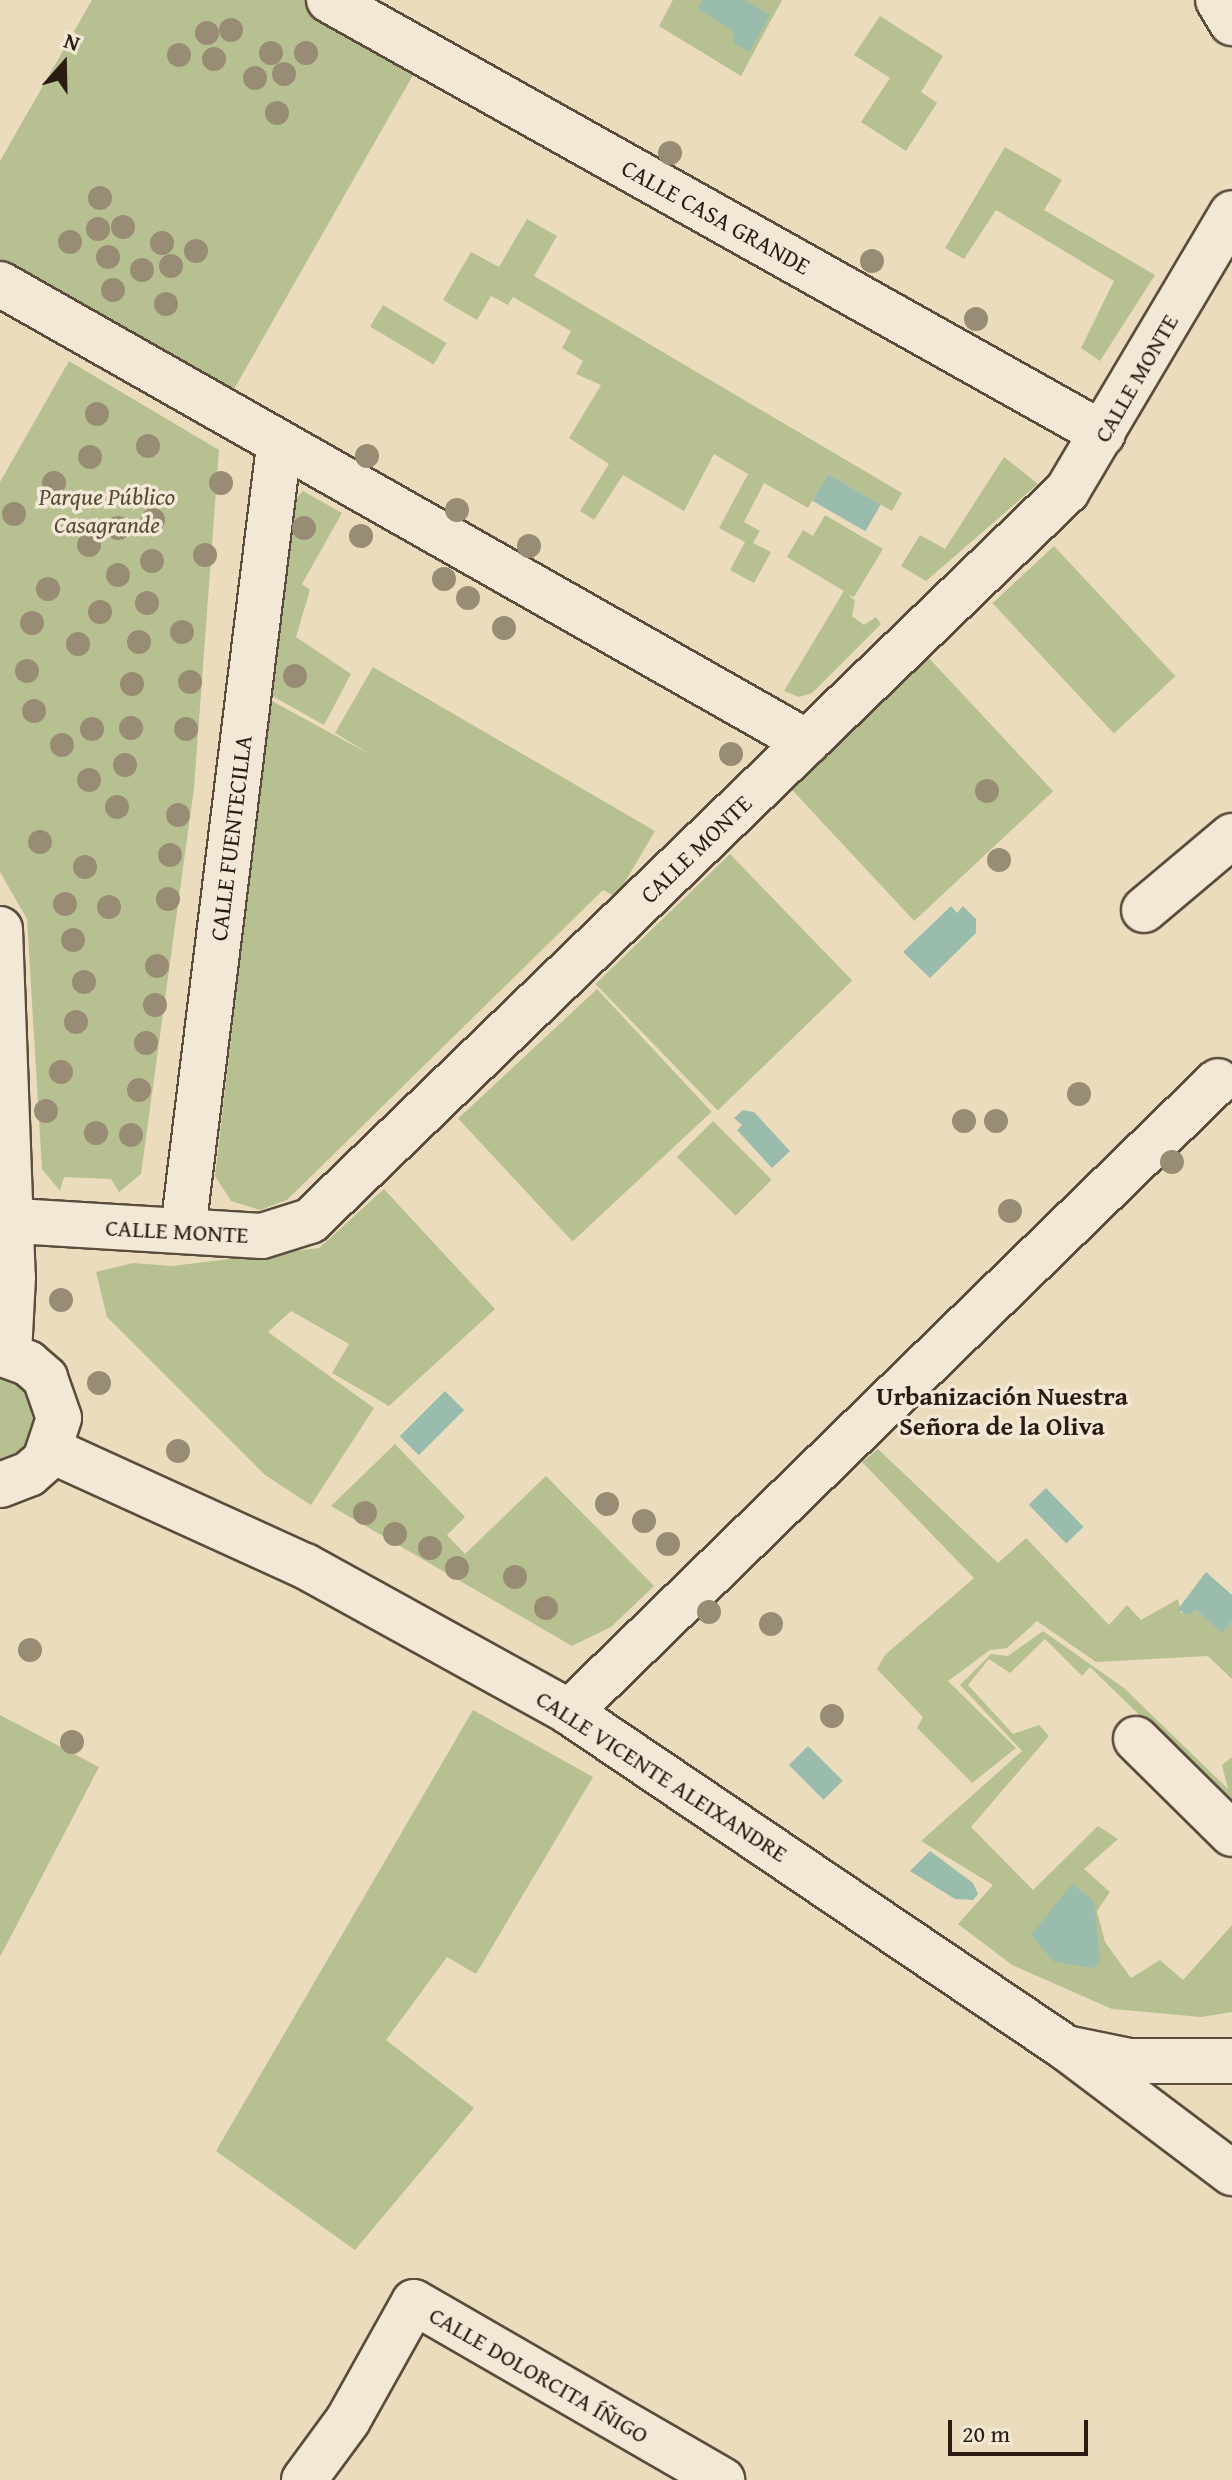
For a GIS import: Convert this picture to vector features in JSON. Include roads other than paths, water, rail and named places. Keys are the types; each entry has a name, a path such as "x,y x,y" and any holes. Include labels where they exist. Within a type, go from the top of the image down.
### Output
{"street":[{"name":"CALLE CASA GRANDE","path":"329,0 1103,434"},
{"name":"CALLE MONTE","path":"5,1222 262,1236 310,1221 1067,491 1232,213"},
{"path":"0,284 279,446 807,742"},
{"name":"CALLE FUENTECILLA","path":"183,1230 279,446"},
{"path":"1144,910 1232,836"},
{"path":"0,929 4,1354 45,1378 55,1397 59,1418 50,1450 29,1474 0,1485"},
{"path":"569,1712 1218,1081"},
{"name":"CALLE VICENTE ALEIXANDRE","path":"50,1450 305,1566 569,1712 1066,2048 1232,2173"},
{"path":"1136,1739 1232,1834"},
{"path":"1066,2048 1130,2061 1232,2061"},
{"name":"CALLE DOLORCITA ÍÑIGO","path":"304,2480 348,2420 414,2302 722,2480"}],"district":[{"name":"Urbanización Nuestra Señora de la Oliva","path":"1002,1411"}],"park label":[{"name":"Parque Público Casagrande","path":"107,511"}]}
